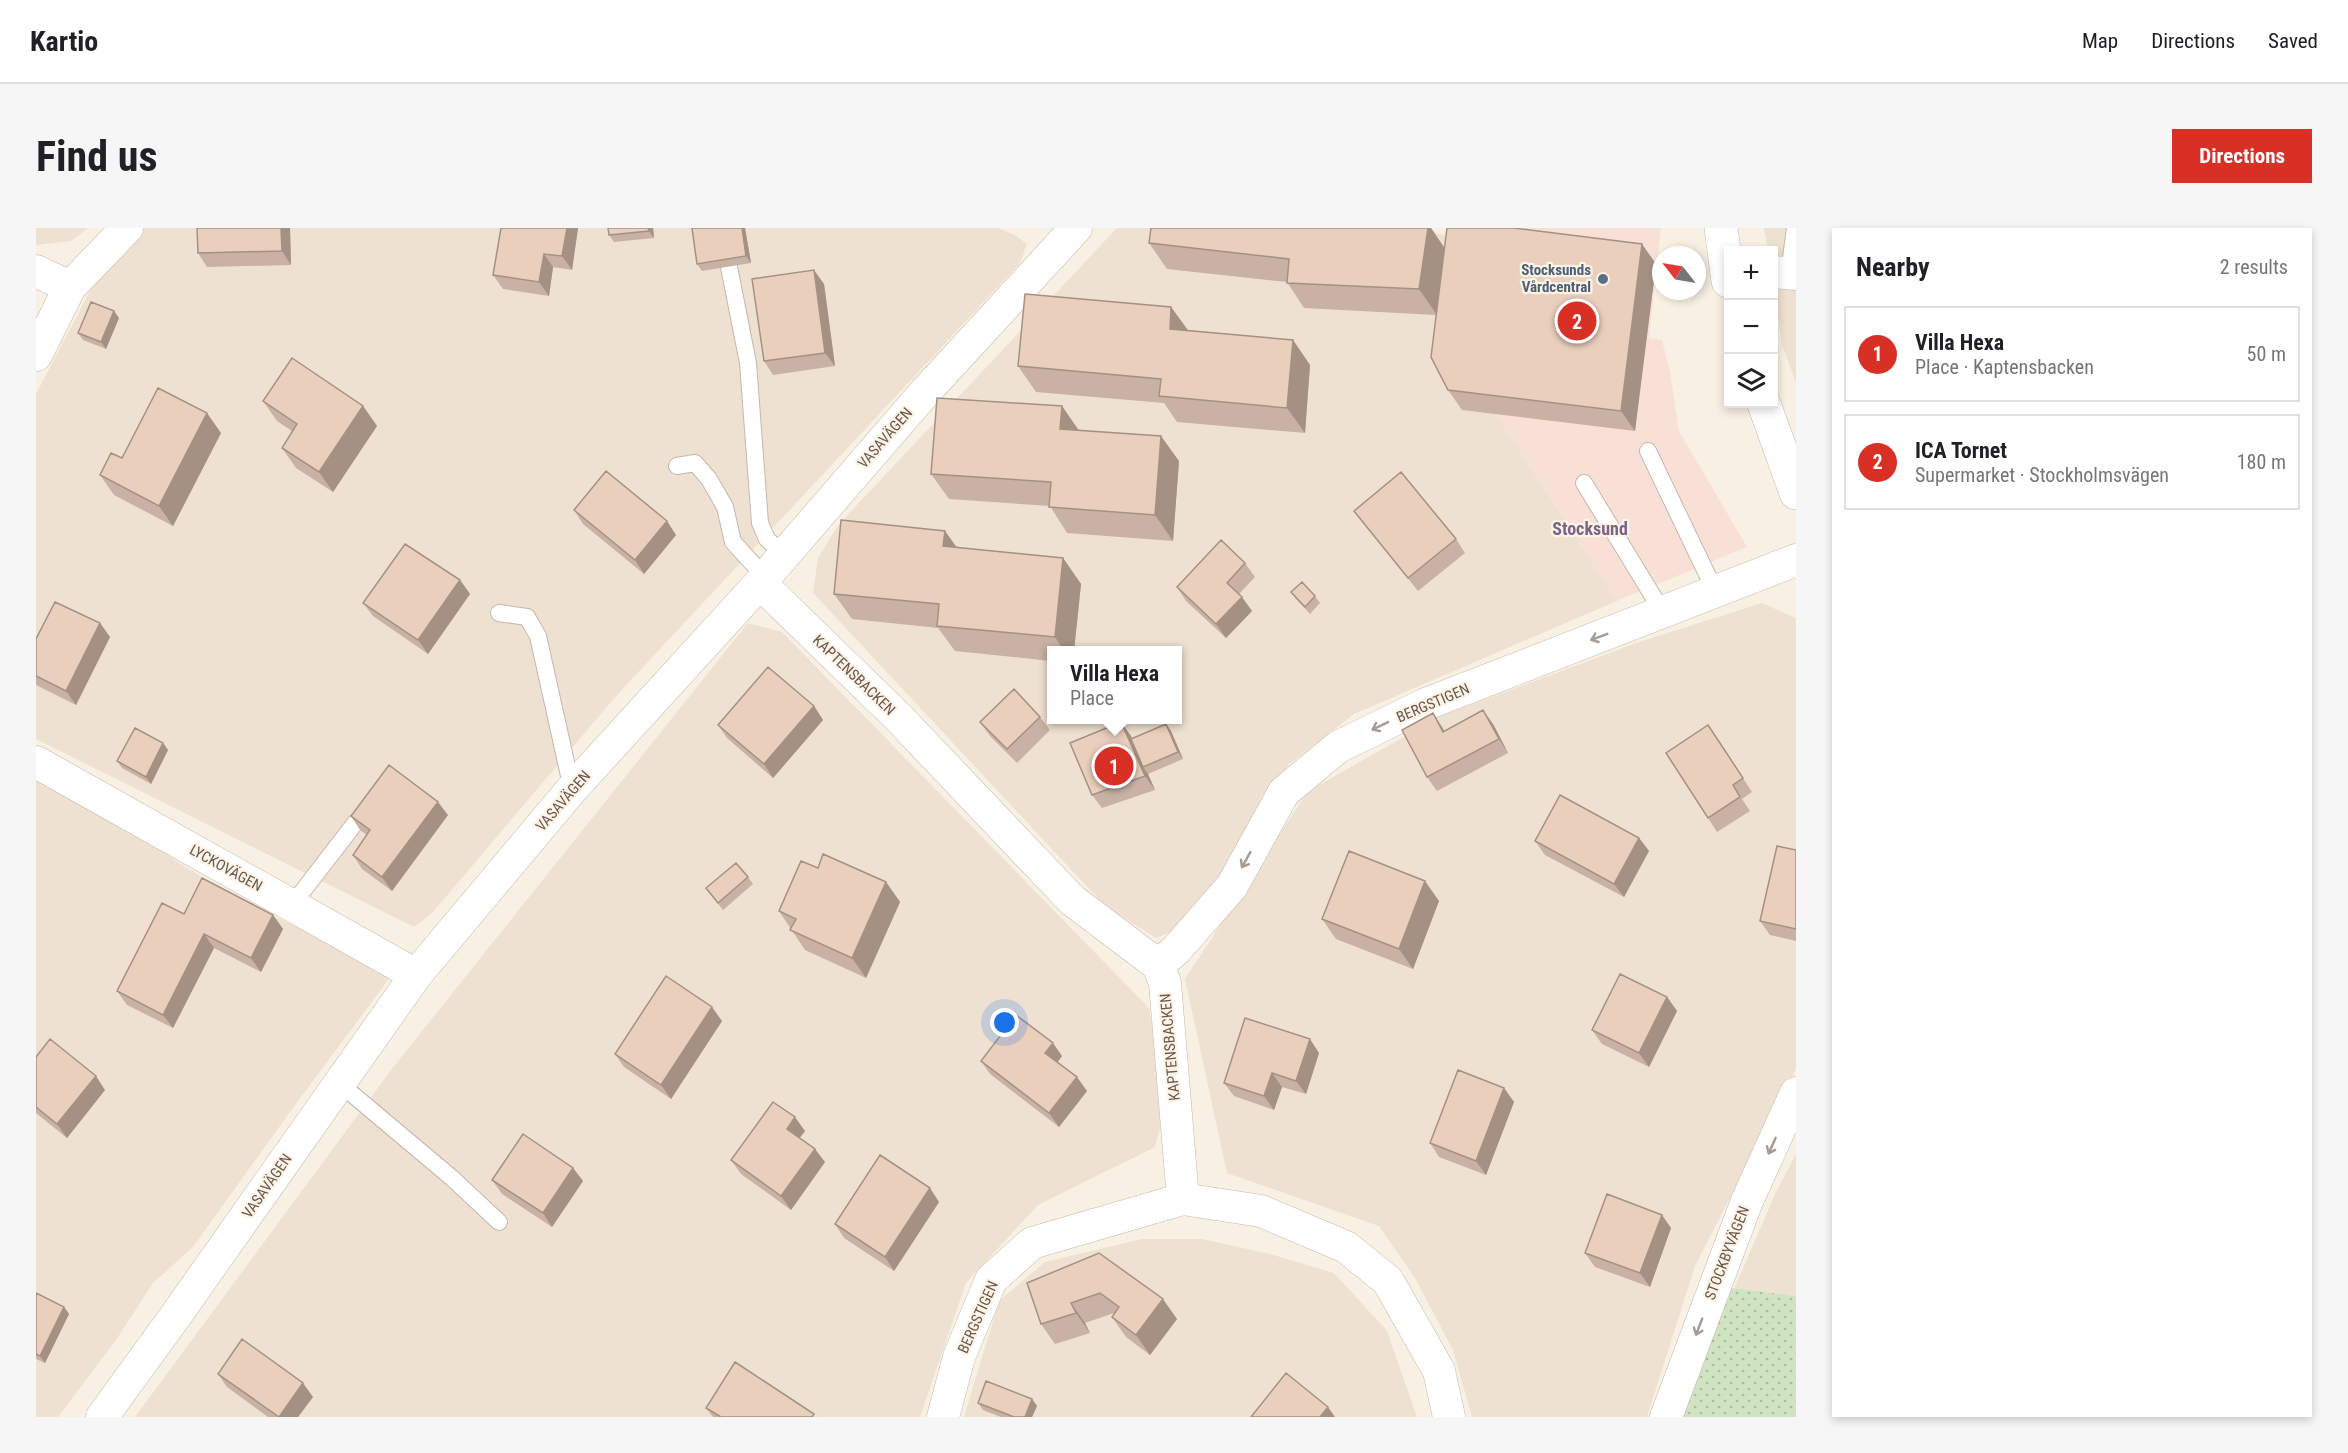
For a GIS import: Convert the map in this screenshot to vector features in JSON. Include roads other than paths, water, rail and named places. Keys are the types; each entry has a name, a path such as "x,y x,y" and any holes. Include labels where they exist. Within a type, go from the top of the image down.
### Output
{"street":[{"path":"36,355 70,287 127,228"},
{"name":"VASAVÄGEN","path":"102,1417 416,975 572,789 769,572 926,391 1076,228"},
{"path":"1721,228 1724,247"},
{"path":"36,271 70,287"},
{"path":"1765,408 1796,493"},
{"name":"BERGSTIGEN","path":"1158,965 1176,950 1232,886 1284,792 1338,747 1426,704 1796,560"},
{"name":"KAPTENSBACKEN","path":"769,572 898,717 1072,900 1158,965 1164,983 1183,1199"},
{"name":"LYCKOVÄGEN","path":"36,762 416,975"},
{"name":"STOCKBYVÄGEN","path":"1666,1417 1747,1201 1796,1093"},
{"path":"1183,1199 1262,1211 1346,1247 1388,1281 1438,1371 1449,1417"},
{"name":"BERGSTIGEN","path":"942,1417 959,1357 991,1280 1032,1243 1183,1199"}],"lane":[{"path":"1786,273 1795,228"},
{"path":"729,267 747,363 760,523 767,539 769,572"},
{"path":"1648,452 1715,591"},
{"path":"677,466 695,463 709,479 725,507 733,542 769,572"},
{"path":"1584,483 1658,613"},
{"path":"499,613 527,616 538,636 572,789"},
{"path":"292,905 356,822"},
{"path":"339,1083 499,1222"}],"place":[{"name":"Stocksunds Vårdcentral","path":"1603,279"},
{"name":"ICA Tornet","path":"1577,321"},
{"name":"Villa Hexa","path":"1114,766"}],"district":[{"name":"Stocksund","path":"1590,528"}]}
